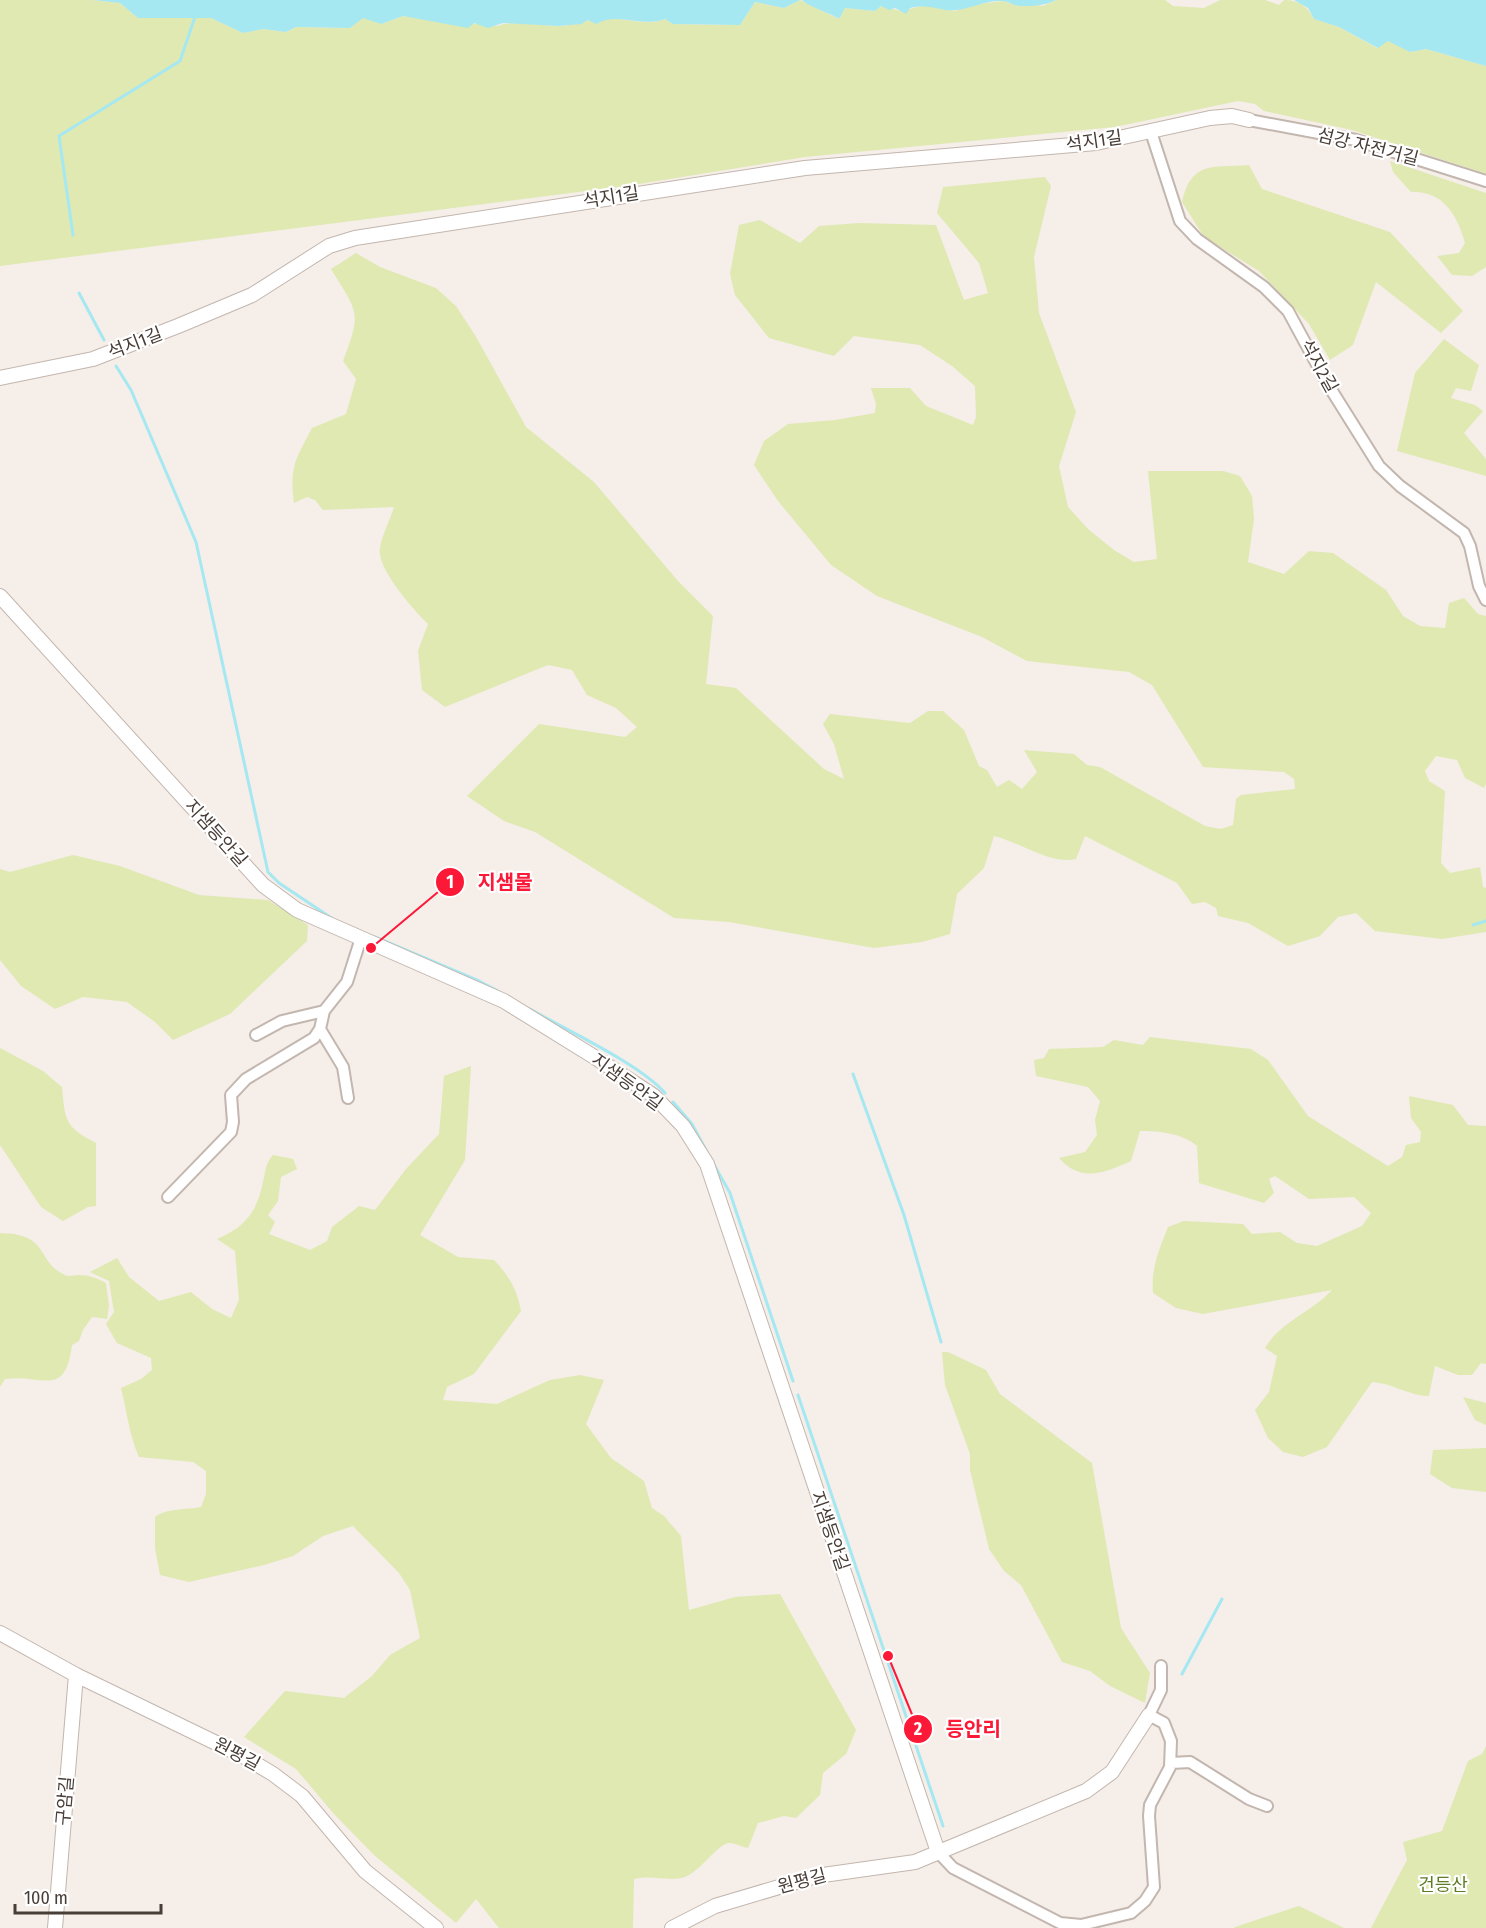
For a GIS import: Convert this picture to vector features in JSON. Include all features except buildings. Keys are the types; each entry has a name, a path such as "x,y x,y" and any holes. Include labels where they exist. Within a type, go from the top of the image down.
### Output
{"street":[{"name":"석지1길","path":"0,378 93,359 168,330 252,295 329,246 355,238 752,175 1096,143 1210,118 1232,116 1249,120"},
{"name":"섬강 자전거길","path":"1249,120 1356,140 1486,181"},
{"name":"석지2길","path":"1150,132 1180,221 1197,239 1264,287 1288,311 1327,383 1379,466 1400,486 1464,533 1470,546 1479,586 1486,600"},
{"name":"지샘등안길","path":"0,596 263,885 297,910 504,1001 654,1096 683,1126 707,1164 938,1852 953,1868 1059,1923 1081,1924 1131,1913 1145,1901 1154,1887 1150,1805 1170,1763 1171,1742 1164,1723 1149,1715"},
{"path":"168,1197 231,1132 234,1122 231,1095 246,1078 314,1038 320,1029 324,1011 347,982 361,938"},
{"path":"256,1035 282,1021 324,1011"},
{"path":"320,1029 343,1066 348,1098"},
{"name":"원평길","path":"0,1633 76,1675 243,1756 273,1774 302,1796 365,1871 436,1928"},
{"path":"938,1852 1086,1791 1112,1772 1149,1715 1161,1690 1161,1666"},
{"name":"구암길","path":"55,1928 76,1675"},
{"path":"1170,1763 1191,1762 1249,1799 1267,1806"},
{"name":"원평길","path":"672,1928 715,1906 816,1876 915,1862 938,1852"}],"green space":[{"path":"0,0 93,0 120,3 138,18 211,18 243,33 263,29 286,32 296,27 350,28 363,17 381,24 403,16 498,26 518,23 565,26 609,18 644,22 665,19 673,24 740,25 755,2 784,8 800,0 839,19 845,8 875,11 881,6 901,11 926,5 955,11 971,5 1003,1 1019,6 1032,4 1043,6 1056,0 1165,0 1173,6 1204,8 1220,0 1265,0 1279,5 1284,0 1289,0 1302,5 1314,19 1339,27 1377,48 1388,40 1410,52 1426,49 1486,66 1486,174 1352,130 1264,111 1255,104 1238,101 1115,127 805,157 633,185 0,266"},
{"path":"1390,161 1486,193 1486,267 1472,276 1452,275 1437,256 1459,253 1465,243 1458,223 1440,200 1432,195 1411,192 1393,172"},
{"path":"1249,165 1262,189 1390,232 1463,311 1441,333 1376,282 1353,345 1330,360 1309,324 1259,271 1204,237 1182,202 1191,179 1205,169"},
{"path":"1045,177 1051,186 1034,257 1039,313 1076,412 1059,466 1068,507 1089,530 1114,550 1134,562 1157,559 1148,471 1223,471 1240,476 1252,496 1254,519 1248,562 1284,574 1309,551 1333,553 1386,590 1403,616 1420,626 1445,628 1449,603 1464,598 1478,614 1486,616 1486,784 1484,788 1465,778 1457,760 1436,756 1425,771 1429,781 1445,791 1441,863 1450,873 1480,867 1483,887 1486,888 1486,932 1442,939 1375,931 1356,913 1338,917 1320,936 1288,946 1248,923 1218,916 1216,908 1205,902 1192,904 1177,883 1085,836 1076,859 1066,860 1045,856 994,836 984,868 957,894 950,934 922,942 874,948 729,922 674,918 535,832 504,821 467,796 539,724 625,737 637,727 616,708 587,695 572,670 548,665 445,707 422,690 418,651 428,624 397,588 380,556 381,543 394,507 323,510 315,500 307,497 294,503 293,472 312,428 346,414 356,379 343,361 355,322 352,304 331,269 356,253 380,267 436,288 456,306 475,335 526,427 594,482 678,581 713,616 706,684 736,688 824,769 844,779 834,744 823,724 830,714 910,723 928,711 943,711 964,730 979,766 987,770 997,787 1009,780 1022,789 1037,772 1024,750 1074,754 1087,765 1100,767 1205,826 1221,829 1233,825 1236,799 1241,795 1295,789 1294,779 1284,772 1203,767 1152,685 1129,672 1027,661 982,637 877,596 831,565 778,501 754,465 764,441 788,424 835,420 875,413 876,404 871,388 910,388 926,406 973,425 976,417 975,386 952,366 920,345 854,336 834,356 769,338 735,295 730,274 739,225 760,220 800,243 819,226 859,223 936,225 964,300 988,293 979,263 937,213 943,187"},
{"path":"1444,339 1479,365 1471,391 1456,388 1451,398 1475,405 1483,411 1464,433 1486,459 1486,476 1397,451 1415,373"},
{"path":"73,855 120,866 199,895 268,900 308,925 307,941 230,1014 173,1040 155,1022 127,1002 83,997 55,1009 21,986 0,960 0,869 10,872"},
{"path":"1150,1037 1251,1049 1268,1060 1308,1116 1388,1166 1402,1157 1406,1145 1420,1142 1421,1132 1411,1118 1409,1096 1453,1105 1468,1125 1486,1126 1486,1364 1481,1363 1472,1375 1458,1375 1435,1366 1429,1396 1372,1382 1327,1447 1303,1457 1283,1452 1268,1438 1255,1410 1269,1392 1277,1356 1265,1348 1279,1331 1332,1290 1203,1314 1176,1308 1153,1293 1154,1267 1168,1227 1184,1221 1243,1224 1252,1234 1280,1232 1297,1243 1317,1246 1362,1226 1371,1213 1354,1197 1309,1199 1275,1176 1269,1179 1274,1193 1264,1203 1199,1183 1197,1146 1184,1138 1162,1132 1140,1131 1131,1161 1111,1169 1084,1173 1067,1166 1059,1158 1085,1152 1097,1135 1095,1120 1100,1101 1088,1087 1036,1076 1034,1060 1044,1058 1049,1049 1103,1047 1114,1040 1143,1045"},
{"path":"0,1048 43,1071 62,1087 68,1122 78,1132 96,1143 96,1206 88,1207 63,1221 41,1207 0,1145"},
{"path":"471,1066 465,1160 420,1235 458,1257 494,1260 512,1283 521,1311 474,1374 447,1387 443,1400 497,1404 550,1380 580,1375 604,1380 586,1424 611,1458 644,1481 652,1508 664,1516 681,1536 689,1610 735,1597 780,1594 856,1730 846,1754 823,1773 820,1795 796,1818 784,1816 758,1823 748,1848 732,1843 725,1844 688,1876 675,1879 634,1879 633,1928 499,1928 476,1899 456,1923 374,1855 334,1814 296,1769 244,1737 285,1691 344,1698 372,1676 390,1655 420,1638 410,1590 399,1573 353,1526 323,1536 293,1556 264,1565 189,1582 160,1575 155,1548 155,1517 171,1511 201,1507 206,1494 206,1471 193,1462 139,1457 130,1431 121,1388 141,1379 152,1370 151,1358 117,1343 106,1324 114,1312 109,1281 90,1272 117,1258 129,1277 159,1301 191,1292 212,1309 231,1318 239,1300 235,1251 217,1239 242,1224 253,1210 270,1158 273,1155 293,1159 297,1169 281,1177 278,1201 268,1215 275,1222 269,1234 310,1250 327,1241 332,1227 359,1206 375,1210 406,1169 439,1134 444,1076"},
{"path":"0,1233 27,1238 35,1243 49,1263 65,1275 86,1276 106,1283 109,1306 107,1319 92,1317 79,1341 72,1345 69,1362 58,1378 50,1380 5,1379 0,1387"},
{"path":"942,1352 948,1352 986,1370 1000,1394 1092,1463 1121,1628 1150,1673 1145,1703 1110,1686 1090,1671 1062,1662 1021,1585 1004,1571 989,1549 970,1470 970,1454 945,1385"},
{"path":"1463,1397 1486,1403 1486,1425 1475,1420"},
{"path":"1486,1448 1486,1492 1452,1488 1430,1474 1433,1450"},
{"name":"건등산","path":"1486,1746 1486,1928 1371,1928 1407,1860 1403,1842 1442,1831 1468,1761 1482,1754"},
{"path":"1299,1906 1344,1928 1234,1928 1235,1927"}],"water":[{"path":"93,0 800,0 784,8 755,2 740,25 673,24 665,19 647,22 612,19 596,24 588,20 581,24 558,26 503,23 488,28 474,23 468,28 403,16 381,24 363,18 350,28 296,27 286,32 263,29 243,33 211,18 138,18 120,3"},
{"path":"802,0 1056,0 1043,5 1030,6 996,1 950,10 918,7 910,8 906,14 895,8 889,10 881,6 875,11 845,8 839,19"},
{"path":"1294,0 1486,0 1486,66 1426,49 1410,52 1388,41 1378,48 1339,27 1314,19 1308,8"}],"waterway":[{"path":"73,235 59,136 180,61 196,14"},
{"path":"79,293 104,340"},
{"path":"116,366 131,390 196,542 268,872 279,883 333,919"},
{"path":"1473,925 1486,921"},
{"path":"375,937 498,991"},
{"path":"530,1009 621,1059 665,1093"},
{"path":"853,1074 904,1215 941,1342"},
{"path":"673,1102 692,1124 707,1152"},
{"path":"713,1163 730,1193 793,1381"},
{"path":"798,1395 943,1826"},
{"path":"1182,1674 1222,1599"}],"place":[{"name":"지샘물","path":"371,948"},
{"name":"등안리","path":"888,1656"}]}
